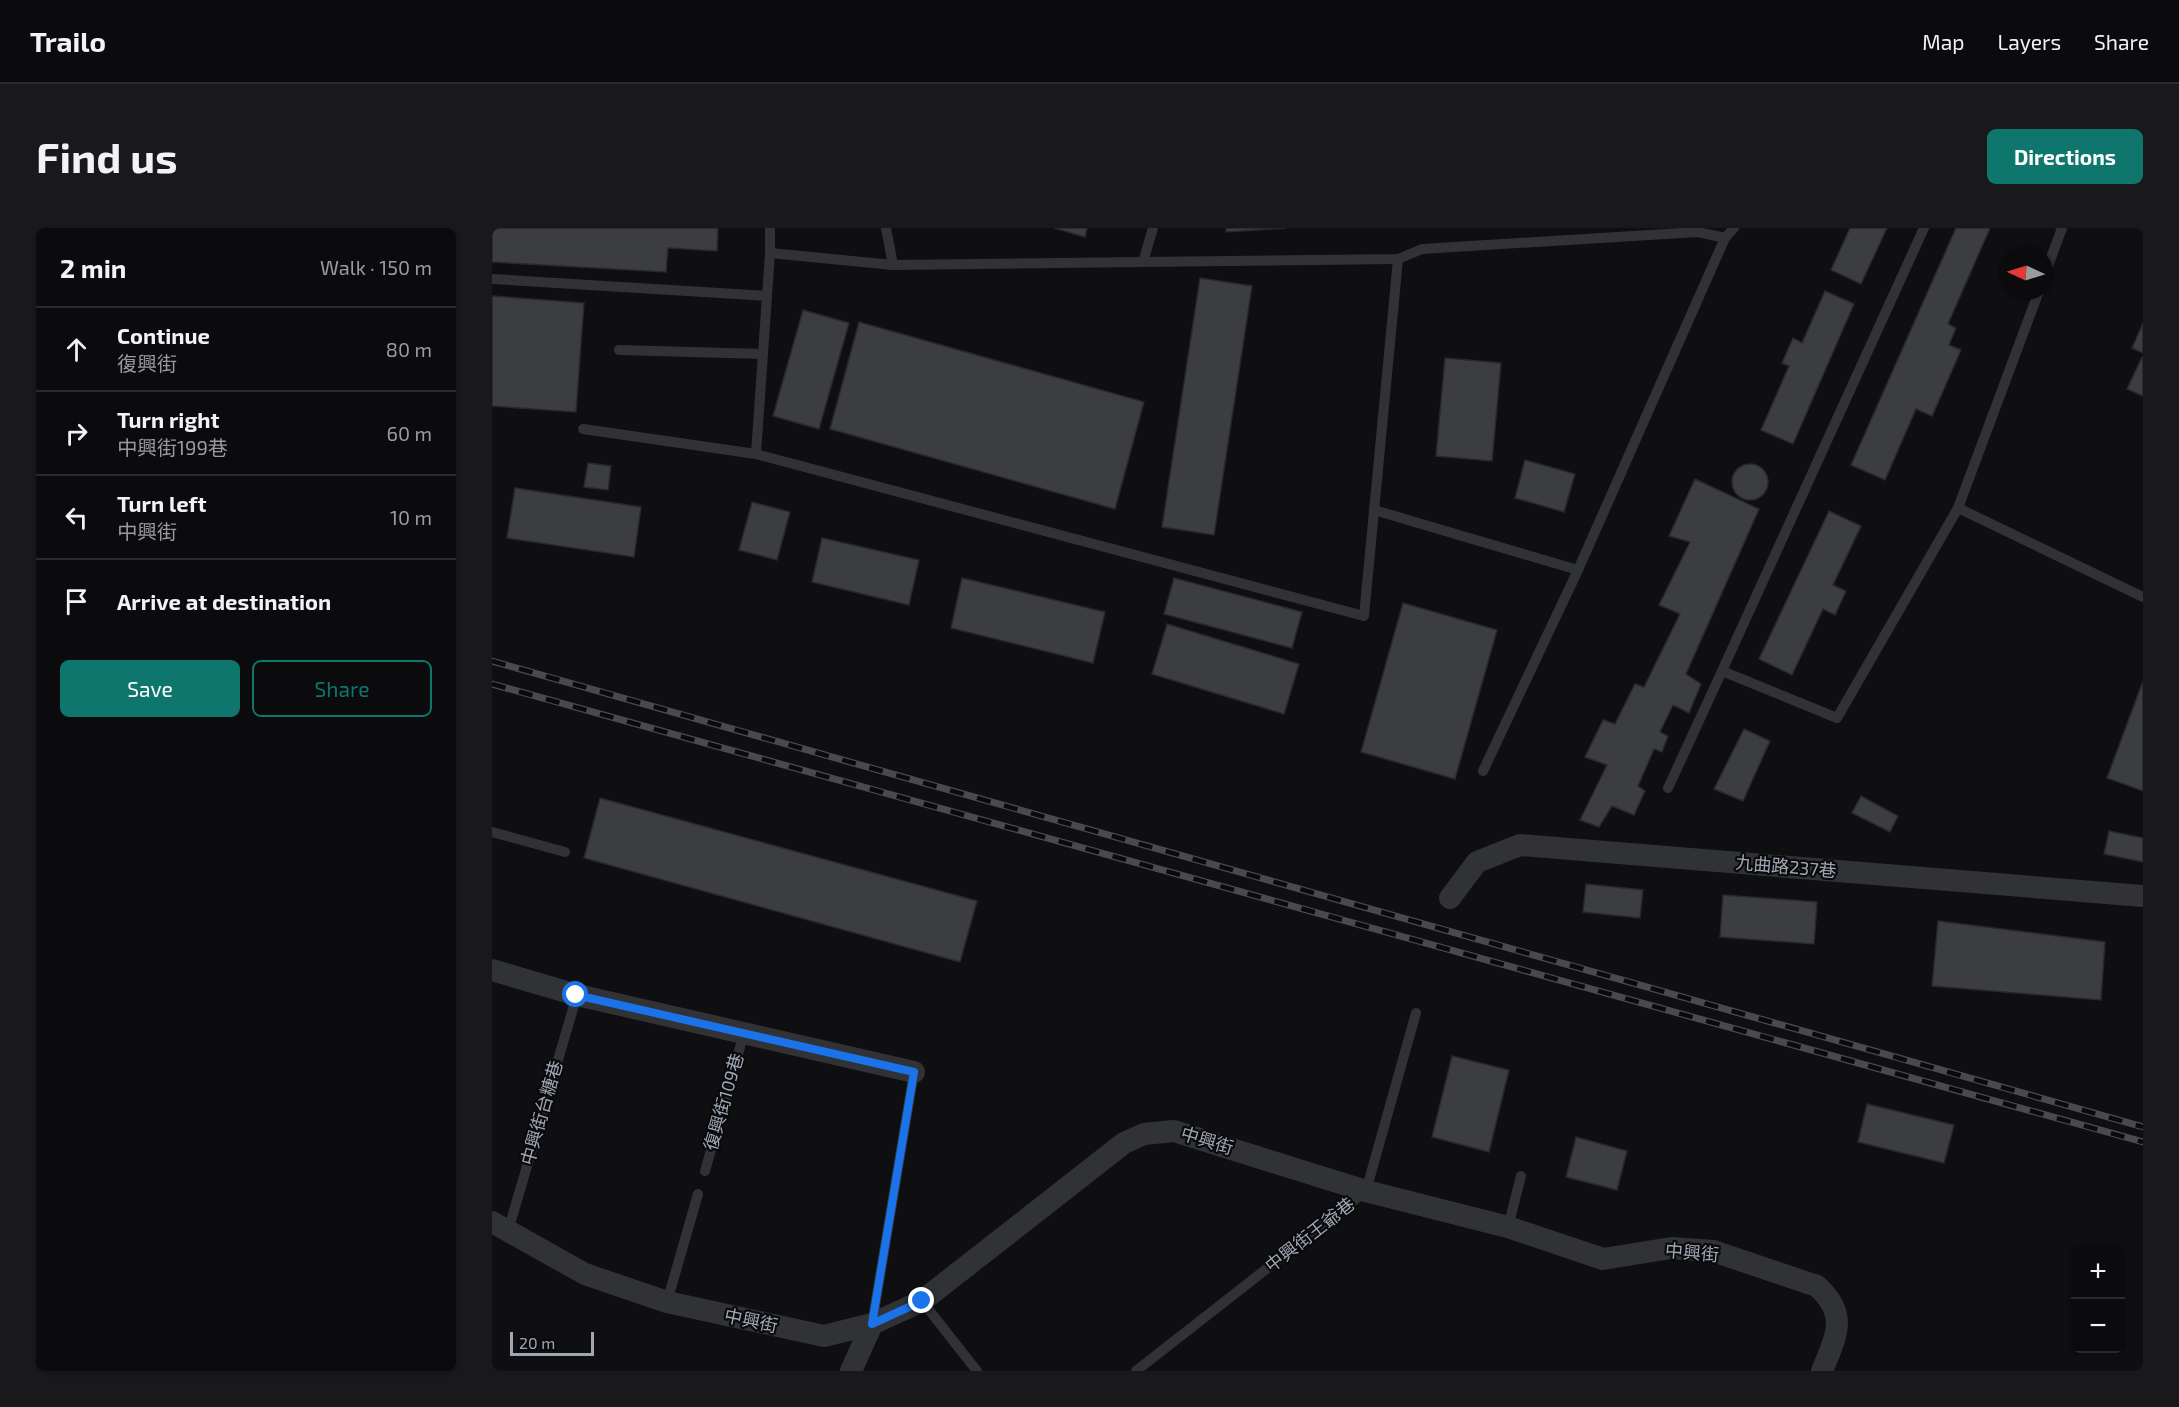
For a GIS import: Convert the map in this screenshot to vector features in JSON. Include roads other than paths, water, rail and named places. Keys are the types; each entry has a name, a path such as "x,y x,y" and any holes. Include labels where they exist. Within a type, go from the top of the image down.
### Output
{"street":[{"name":"九曲路237巷","path":"1450,898 1478,862 1520,845 2143,896"},
{"path":"492,970 576,995 914,1072"},
{"name":"中興街","path":"500,1227 585,1274 667,1302 824,1336 872,1324 922,1301 1124,1143 1143,1134 1174,1131 1366,1191 1508,1227 1603,1259 1671,1248 1713,1251 1817,1286 1829,1297 1839,1328 1822,1371"},
{"path":"851,1371 872,1324"}],"lane":[{"path":"756,454 770,228"},
{"path":"886,228 893,265"},
{"path":"1143,262 1153,228"},
{"path":"1483,771 1578,570 1725,238 1734,228"},
{"path":"1668,788 1924,228"},
{"path":"2053,252 2062,228"},
{"path":"770,253 893,265 1398,259 1422,249 1698,232 1725,238"},
{"path":"583,429 756,454 1364,615 1398,259"},
{"path":"492,279 767,296"},
{"path":"1722,672 1837,718 1958,508 2036,300"},
{"path":"619,350 763,354"},
{"path":"1958,508 2143,597"},
{"path":"1374,510 1578,570"},
{"path":"492,832 565,852"},
{"name":"中興街台糖巷","path":"500,1227 576,995"},
{"name":"中興街王爺巷","path":"1136,1371 1366,1191 1416,1013"},
{"name":"復興街109巷","path":"705,1171 744,1033"},
{"path":"872,1324 914,1072"},
{"path":"1508,1227 1521,1176"},
{"path":"667,1302 698,1194"},
{"path":"922,1301 977,1371"}],"railway":[{"path":"492,661 2143,1127"},
{"path":"492,684 2143,1142"}]}
